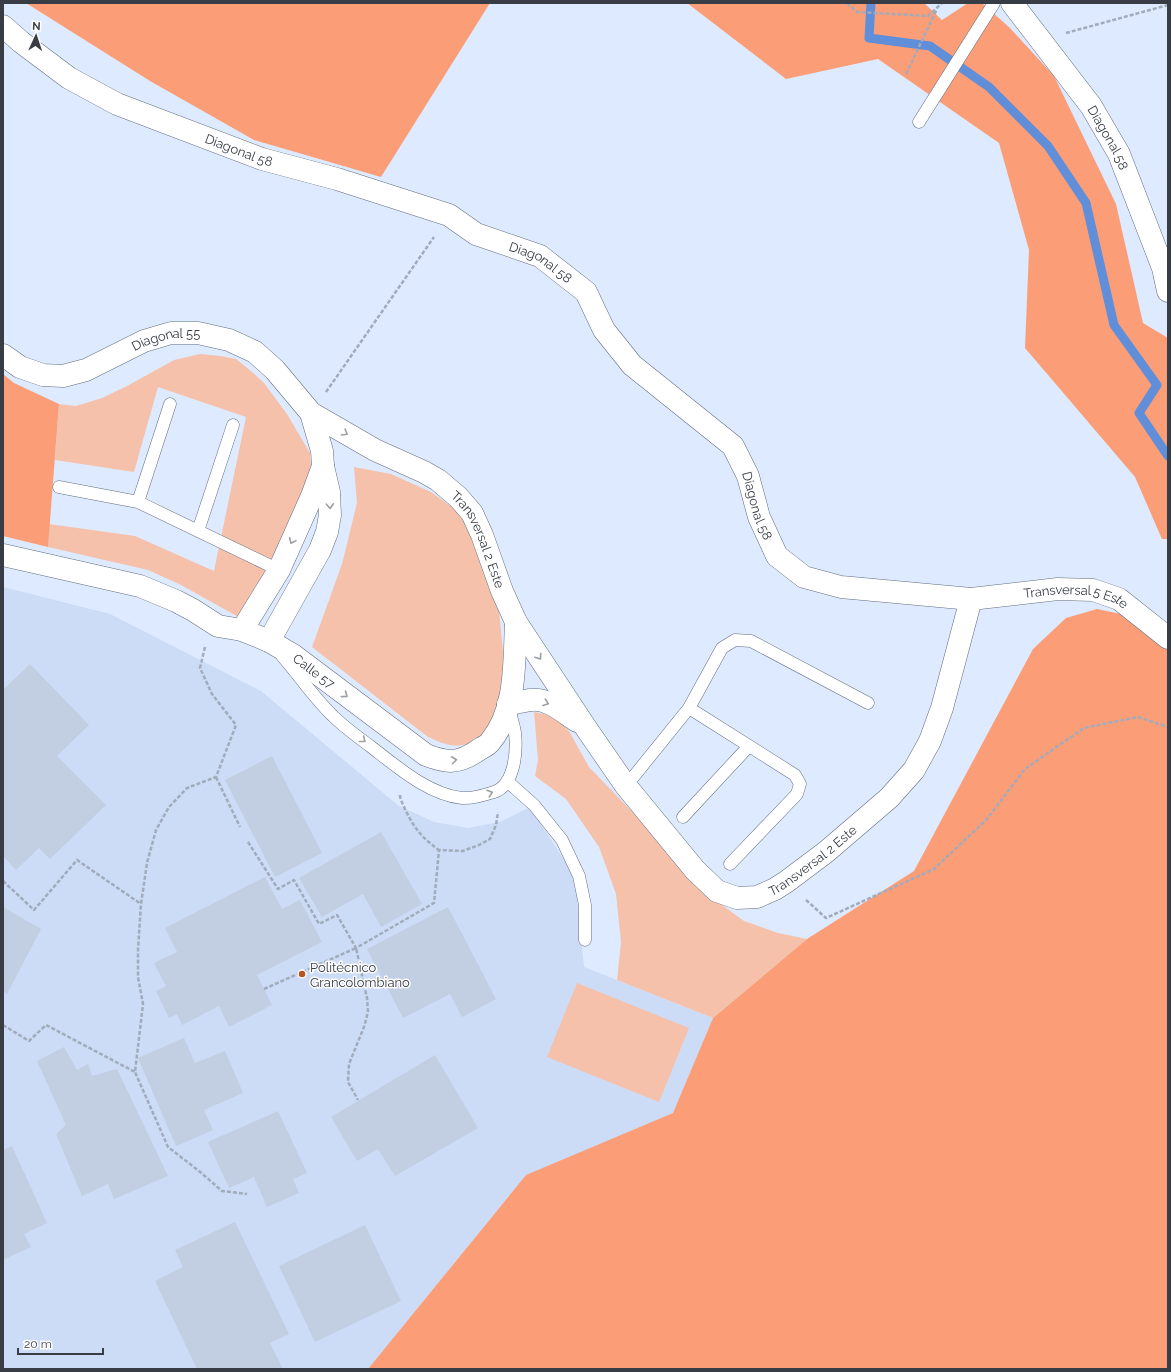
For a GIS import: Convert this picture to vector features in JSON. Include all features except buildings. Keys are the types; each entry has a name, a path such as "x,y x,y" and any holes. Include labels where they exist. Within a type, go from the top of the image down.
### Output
{"street":[{"name":"Diagonal 58","path":"1012,3 1091,106 1119,154 1164,268 1168,291"},
{"name":"Diagonal 58","path":"3,26 20,42 69,78 117,104 262,159 337,179 449,215 476,234 540,256 586,292 604,330 632,365 733,446 748,476 758,517 777,556 804,577 841,587 971,599"},
{"name":"Diagonal 55","path":"3,355 20,368 43,375 63,376 86,370 144,340 171,334 198,332 229,340 255,352 275,370 311,413"},
{"path":"269,641 320,550 327,532 330,515 329,492 323,466 320,440 311,413"},
{"name":"Transversal 2 Este","path":"311,413 375,450 424,472 438,480 458,497 472,513 482,535 502,591 516,622 626,786 695,870 717,891 737,898 757,897 775,890 826,852 884,803 914,770 930,741 942,708 971,599"},
{"path":"242,630 279,570 310,502 323,466"},
{"name":"Calle 57","path":"3,555 140,586 176,601 218,626 242,630 269,641 293,655 426,755 440,761 454,762 468,758 489,743 501,724 512,689 516,622"},
{"name":"Transversal 5 Este","path":"971,599 1058,589 1093,590 1119,599 1168,638"},
{"name":"Transversal 2 Este","path":"508,704 532,700 548,703 586,728"}],"lane":[{"path":"919,122 994,3"},
{"path":"138,502 170,404"},
{"path":"198,531 234,425"},
{"path":"59,487 138,502 279,570"},
{"path":"626,786 688,708 722,648 735,640 751,641 868,703"},
{"path":"269,641 333,716 396,766 423,784 442,793 462,798 481,796 503,785 513,767 516,751 515,732 508,704"},
{"path":"688,708 795,775 800,784 798,794 730,864"},
{"path":"683,817 749,746"},
{"path":"503,785 534,805 562,840 580,876 585,905 585,940"}],"path":[{"path":"847,3 857,12 928,16 942,3"},
{"path":"1041,40 1168,5"},
{"path":"906,74 937,8"},
{"path":"311,413 449,215"},
{"path":"218,626 206,644 200,668 212,694 236,726 216,777 240,828"},
{"path":"786,882 826,918 934,869 987,820 1025,769 1084,728 1138,717 1168,727"},
{"path":"396,766 400,798 408,815 416,829 426,841 439,850 463,851 480,845 490,839 496,825 503,785"},
{"path":"216,777 187,788 169,807 156,830 147,863 141,904 138,977 143,1004 135,1072 168,1147 222,1191 247,1194"},
{"path":"248,842 278,889 294,880 319,924 337,916 356,948 368,998 368,1012 364,1027 349,1064 348,1082 358,1100"},
{"path":"264,989 356,948 434,903 439,850"},
{"path":"3,881 34,910 77,860 141,904"},
{"path":"3,1025 29,1041 46,1025 135,1072"}],"shaded area":[{"path":"26,3 490,3 381,177 254,140 150,81"},
{"path":"687,3 924,3 942,20 968,3 982,3 1010,28 1054,76 1116,204 1143,323 1168,338 1168,539 1162,539 1135,477 1025,348 1029,250 999,143 878,59 786,79"},
{"path":"200,354 236,359 251,371 264,383 287,414 310,453 312,481 242,619 181,585 148,570 48,547 49,524 135,536 214,571 246,417 158,387 134,472 55,460 59,404 76,406 102,398 174,360"},
{"path":"3,374 14,383 59,404 48,547 3,536"},
{"path":"354,467 391,474 431,492 459,512 478,546 498,600 504,662 501,710 478,743 453,745 442,743 428,737 312,647 342,564 357,503"},
{"name":"Politécnico Grancolombiano","path":"3,587 110,614 261,691 399,806 434,822 468,828 500,822 530,807 575,877 584,967 713,1018 673,1113 525,1176 368,1369 3,1369"},
{"path":"1097,609 1168,624 1168,1369 368,1369 526,1175 673,1113 713,1018 807,939 914,871 1033,649 1066,618"},
{"path":"534,712 553,716 569,731 589,767 722,905 744,921 778,933 807,939 713,1018 617,980 621,942 616,894 599,847 566,799 535,776 538,760"},
{"path":"577,983 689,1028 659,1102 547,1057"}],"waterway":[{"path":"871,3 869,38 930,46 989,87 1048,146 1086,203 1114,325 1157,385 1139,413 1168,456"}],"place":[{"name":"Politécnico Grancolombiano","path":"302,974"}]}
